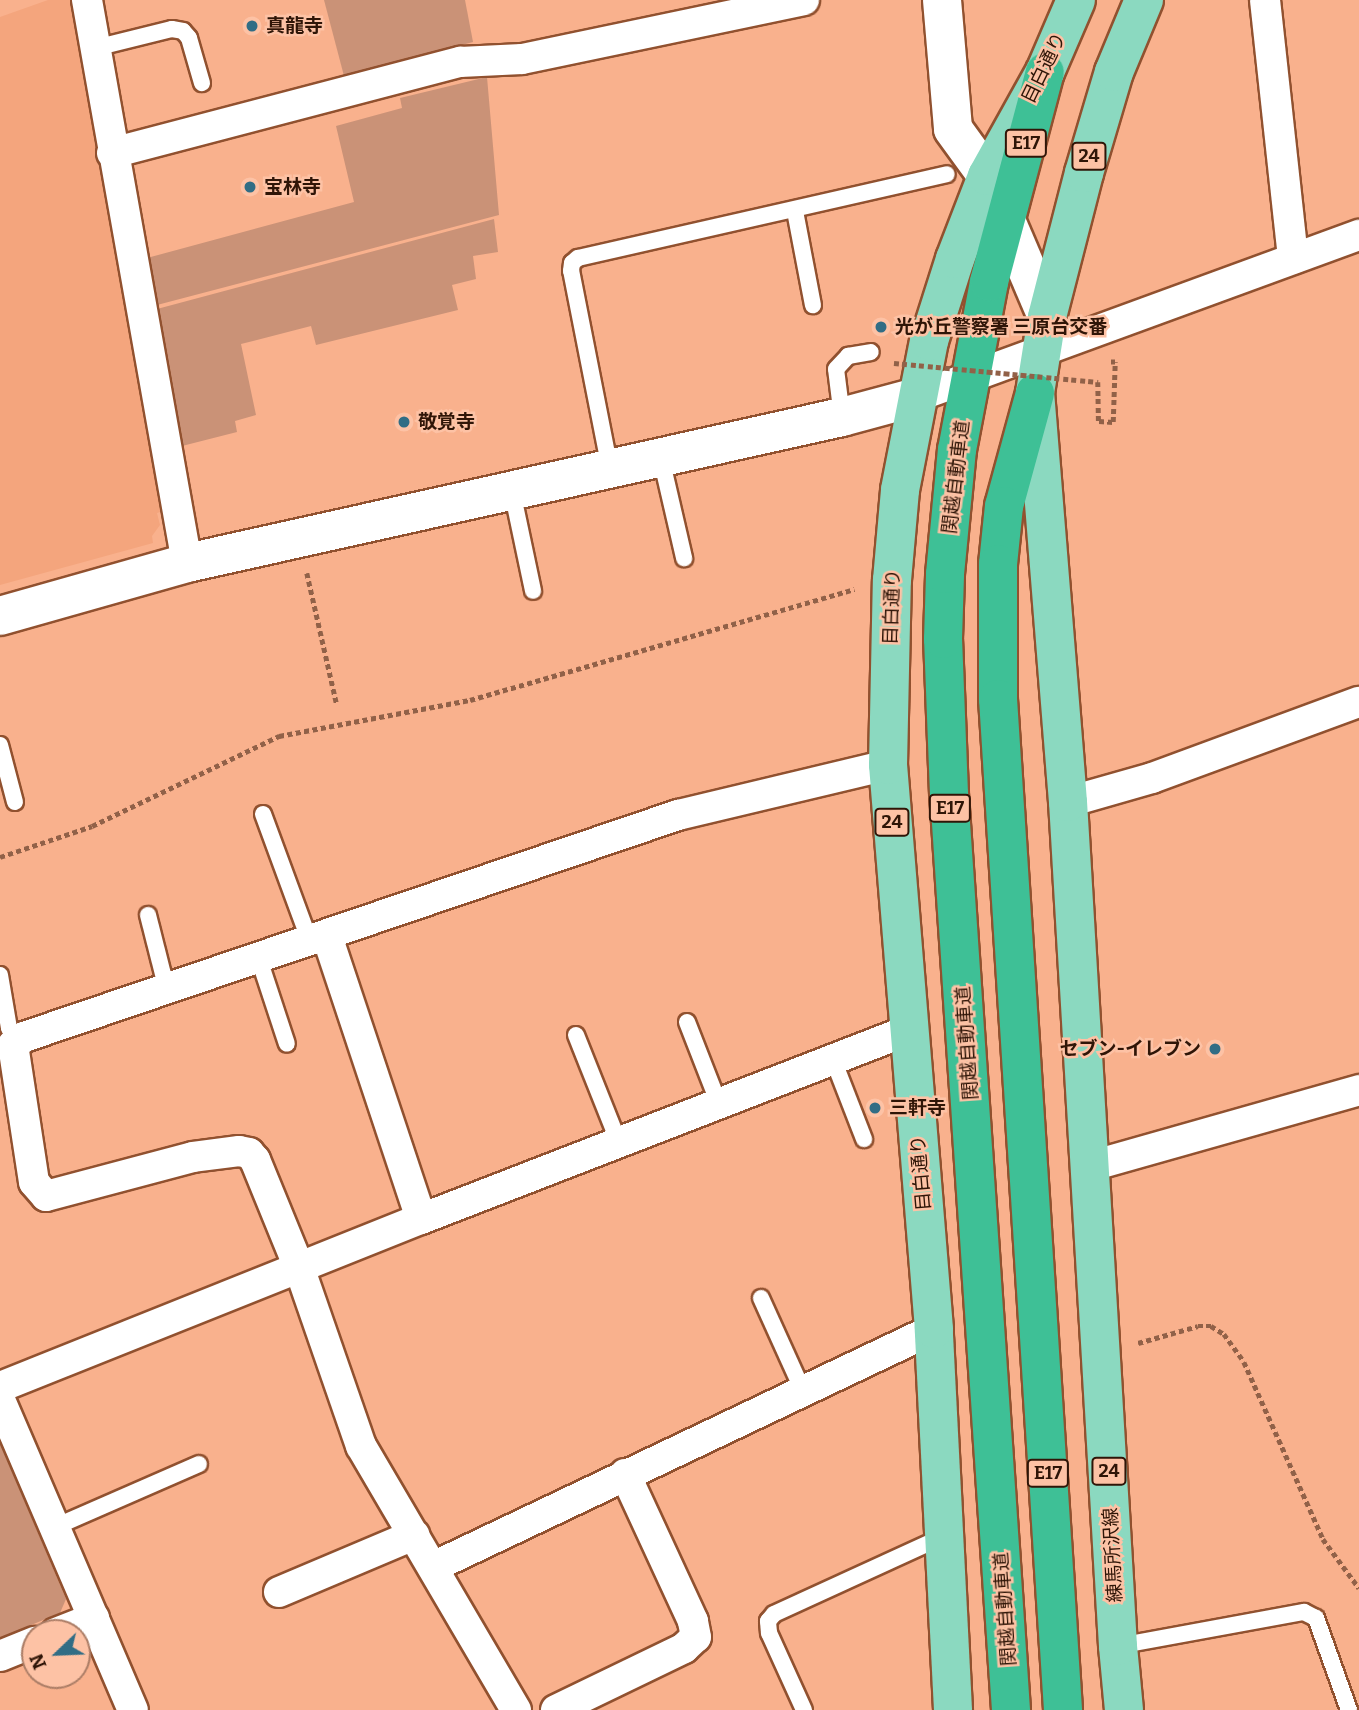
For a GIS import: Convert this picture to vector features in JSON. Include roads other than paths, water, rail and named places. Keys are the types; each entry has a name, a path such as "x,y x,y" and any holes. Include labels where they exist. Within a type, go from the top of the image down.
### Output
{"highway":[{"name":"E17","path":"971,377 1007,215 1045,72"},
{"name":"関越自動車道","path":"971,377 950,513 943,639 949,794 1011,1710"},
{"name":"E17","path":"1035,393 1004,506 996,624 1002,782 1063,1710"}],"main road":[{"name":"目白通り","path":"933,1329 888,765 892,580 900,490 929,341 955,259 987,176 1045,72 1076,0"},
{"name":"24","path":"1091,1166 1068,802 1035,393 1044,333 1110,85 1144,0"},
{"name":"練馬所沢線","path":"1091,1166 1118,1646 1124,1710"},
{"name":"24","path":"933,1329 953,1710"}],"street":[{"path":"87,0 112,153 187,563"},
{"path":"112,153 460,62 522,59 737,6 804,0"},
{"path":"942,0 953,129 987,176 1007,215 1044,333"},
{"path":"1265,0 1293,258"},
{"path":"0,616 187,563 842,417 916,397 971,377 1044,333 1293,258 1359,235"},
{"path":"1068,802 1152,778 1359,702"},
{"path":"516,1710 361,1446 300,1270 255,1160 249,1153 193,1157 46,1196 34,1182 13,1045 16,1040 678,815 888,765"},
{"path":"318,939 421,1219"},
{"path":"0,1387 300,1270 421,1219 909,1030"},
{"path":"1091,1166 1359,1090"},
{"path":"433,1567 933,1329"},
{"path":"0,1399 133,1710"},
{"path":"556,1710 684,1648 696,1637 693,1621 625,1474"},
{"path":"279,1592 414,1535"},
{"path":"0,1656 21,1648"}],"lane":[{"path":"95,48 172,29 183,31 189,38 202,83"},
{"path":"611,469 571,271 572,263 578,258 606,251 795,211 947,174"},
{"path":"795,211 813,305"},
{"path":"842,417 836,369 848,356 872,352"},
{"path":"661,458 684,558"},
{"path":"512,491 533,591"},
{"path":"0,745 15,802"},
{"path":"263,814 318,939"},
{"path":"148,915 167,990"},
{"path":"259,959 288,1044"},
{"path":"0,975 9,1028 16,1040"},
{"path":"687,1022 719,1104"},
{"path":"576,1035 619,1143"},
{"path":"834,1059 864,1139"},
{"path":"761,1298 803,1391"},
{"path":"55,1527 199,1464"},
{"path":"804,1710 769,1633 768,1621 774,1614 944,1535"},
{"path":"1118,1646 1304,1612 1316,1618 1349,1710"}],"place":[{"name":"真龍寺","path":"252,26"},
{"name":"宝林寺","path":"250,187"},
{"name":"光が丘警察署 三原台交番","path":"881,327"},
{"name":"敬覚寺","path":"404,422"},
{"name":"セブン-イレブン","path":"1215,1049"},
{"name":"三軒寺","path":"875,1108"}]}
